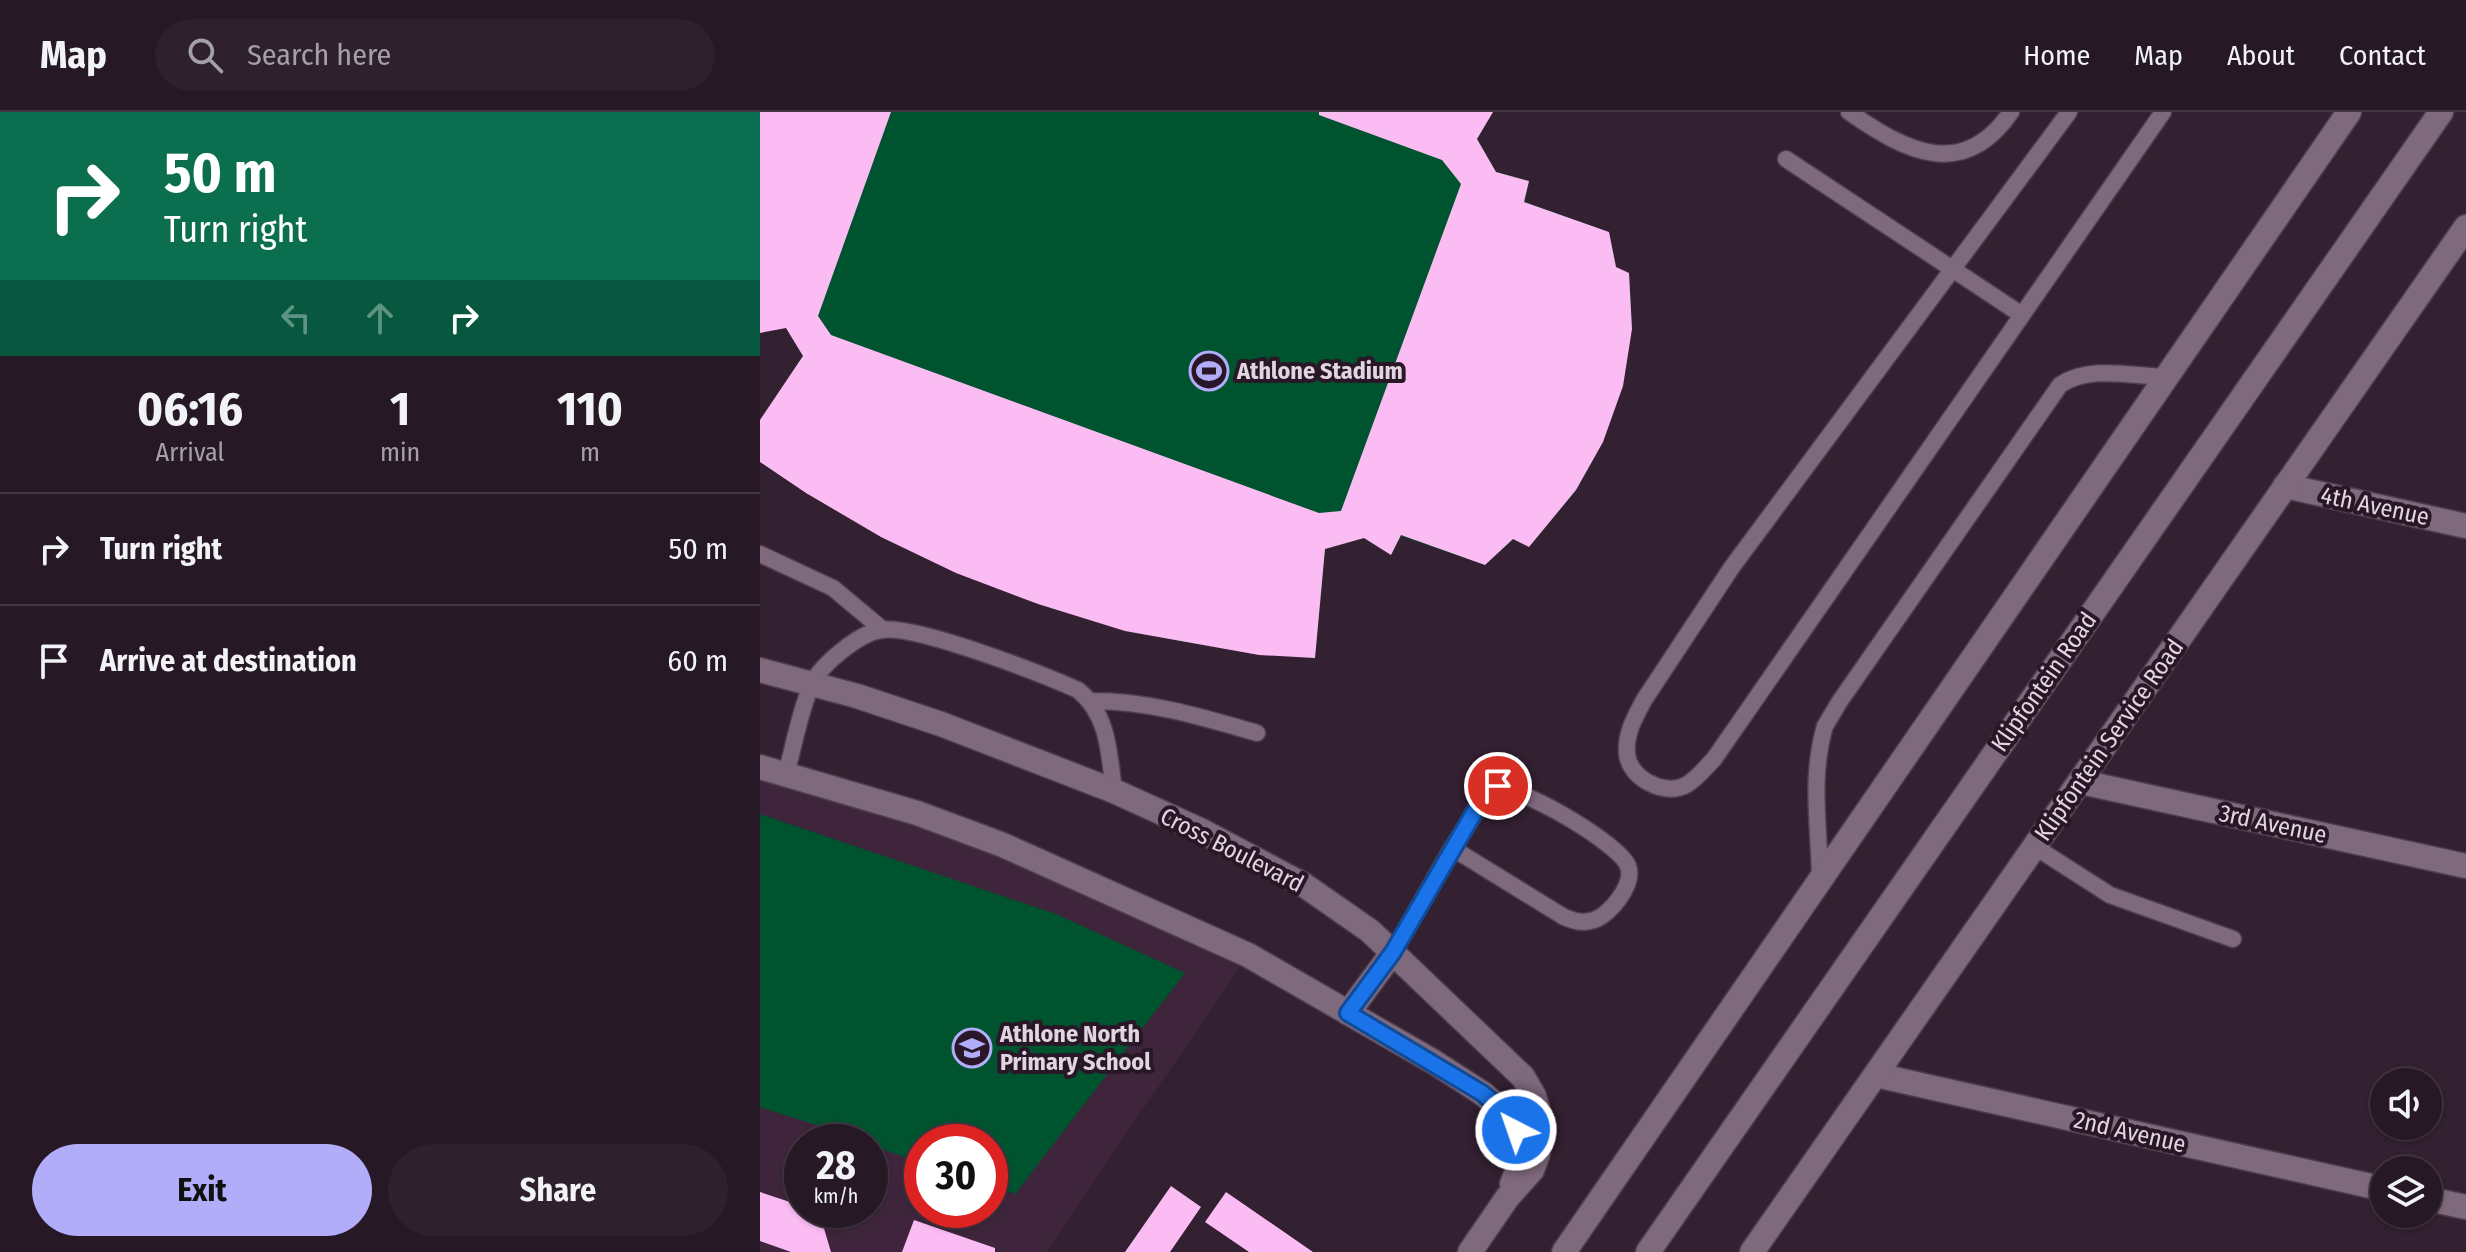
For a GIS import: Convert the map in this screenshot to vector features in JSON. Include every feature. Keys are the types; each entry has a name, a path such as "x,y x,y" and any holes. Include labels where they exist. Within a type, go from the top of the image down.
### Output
{"street":[{"path":"1564,1252 2349,112"},
{"name":"Klipfontein Road","path":"1648,1252 2441,112"},
{"name":"Klipfontein Service Road","path":"1752,1252 2466,227"},
{"name":"4th Avenue","path":"2285,486 2466,526"},
{"name":"Cross Boulevard","path":"760,670 812,683 941,724 1114,791 1202,831 1304,885 1370,931 1523,1077 1534,1096 1540,1117 1538,1154 1532,1170 1507,1198 1470,1252"},
{"name":"Cross Boulevard","path":"760,767 917,813 1003,845 1248,955 1434,1062 1500,1108 1516,1130 1520,1148 1519,1166 1507,1198"},
{"name":"3rd Avenue","path":"2081,782 2466,866"},
{"path":"1348,1013 1393,952"},
{"name":"2nd Avenue","path":"1876,1075 2370,1186"},
{"path":"2442,1202 2466,1207"}],"lane":[{"path":"1849,112 1906,148 1929,155 1964,151 1982,141 2011,112"},
{"path":"2069,112 1732,567 1644,700 1632,722 1627,748 1631,767 1640,777 1655,786 1673,789 1685,786 1714,759 2163,112"},
{"path":"1786,159 1954,267 2022,315"},
{"path":"1820,877 1815,779 1818,750 1825,726 1920,583 2060,385 2072,377 2090,374 2167,377"},
{"path":"760,554 833,588 882,629 936,638 1078,690 1092,701 1107,741 1114,791"},
{"path":"786,774 812,683 854,642 882,629"},
{"path":"1092,701 1125,701 1173,709 1257,733"},
{"path":"1393,952 1452,848 1487,791 1498,786 1534,799 1614,849 1628,866 1629,877 1610,908 1596,920 1579,922 1564,917 1452,848"},
{"path":"2035,847 2110,895 2233,939"}],"shaded area":[{"name":"Athlone North Primary School","path":"760,767 917,813 1248,955 1046,1252 760,1252"}],"green space":[{"name":"Athlone Stadium","path":"760,112 1493,112 1477,139 1496,172 1529,181 1525,202 1609,232 1616,267 1629,273 1632,329 1603,442 1576,490 1529,547 1513,539 1485,565 1401,536 1391,555 1364,538 1325,549 1315,658 1240,651 1167,638 1095,621 1024,598 888,539 760,462 760,420 803,356 786,328"},
{"name":"Athlone North Primary School","path":"760,814 1056,914 1185,973 1015,1194 1008,1192 1008,1124 904,1124 904,1157 888,1151 888,1124 813,1124 760,1107"}],"building":[{"path":"760,112 891,112 818,316 831,335 1319,513 1341,511 1461,184 1442,160 1319,115 1319,112 1493,112 1477,139 1496,172 1529,181 1524,202 1609,232 1616,267 1629,273 1632,329 1623,386 1603,442 1576,490 1529,547 1513,539 1485,565 1401,535 1391,555 1364,538 1325,549 1315,658 1259,655 1125,631 1038,604 956,573 881,537 760,462 760,420 803,356 786,328 760,333"},
{"path":"1171,1186 1201,1207 1170,1252 1125,1252"},
{"path":"760,1192 784,1200 784,1228 824,1228 831,1252 791,1252 760,1241"},
{"path":"1226,1192 1313,1252 1249,1252 1205,1222"},
{"path":"911,1228 937,1228 995,1248 995,1252 902,1252"}],"place":[{"name":"Athlone Stadium","path":"1209,371"},
{"name":"Athlone North Primary School","path":"972,1048"}],"route":[{"path":"1498,786 1485,794 1393,952 1348,1013 1482,1093 1500,1108 1516,1130"}]}
